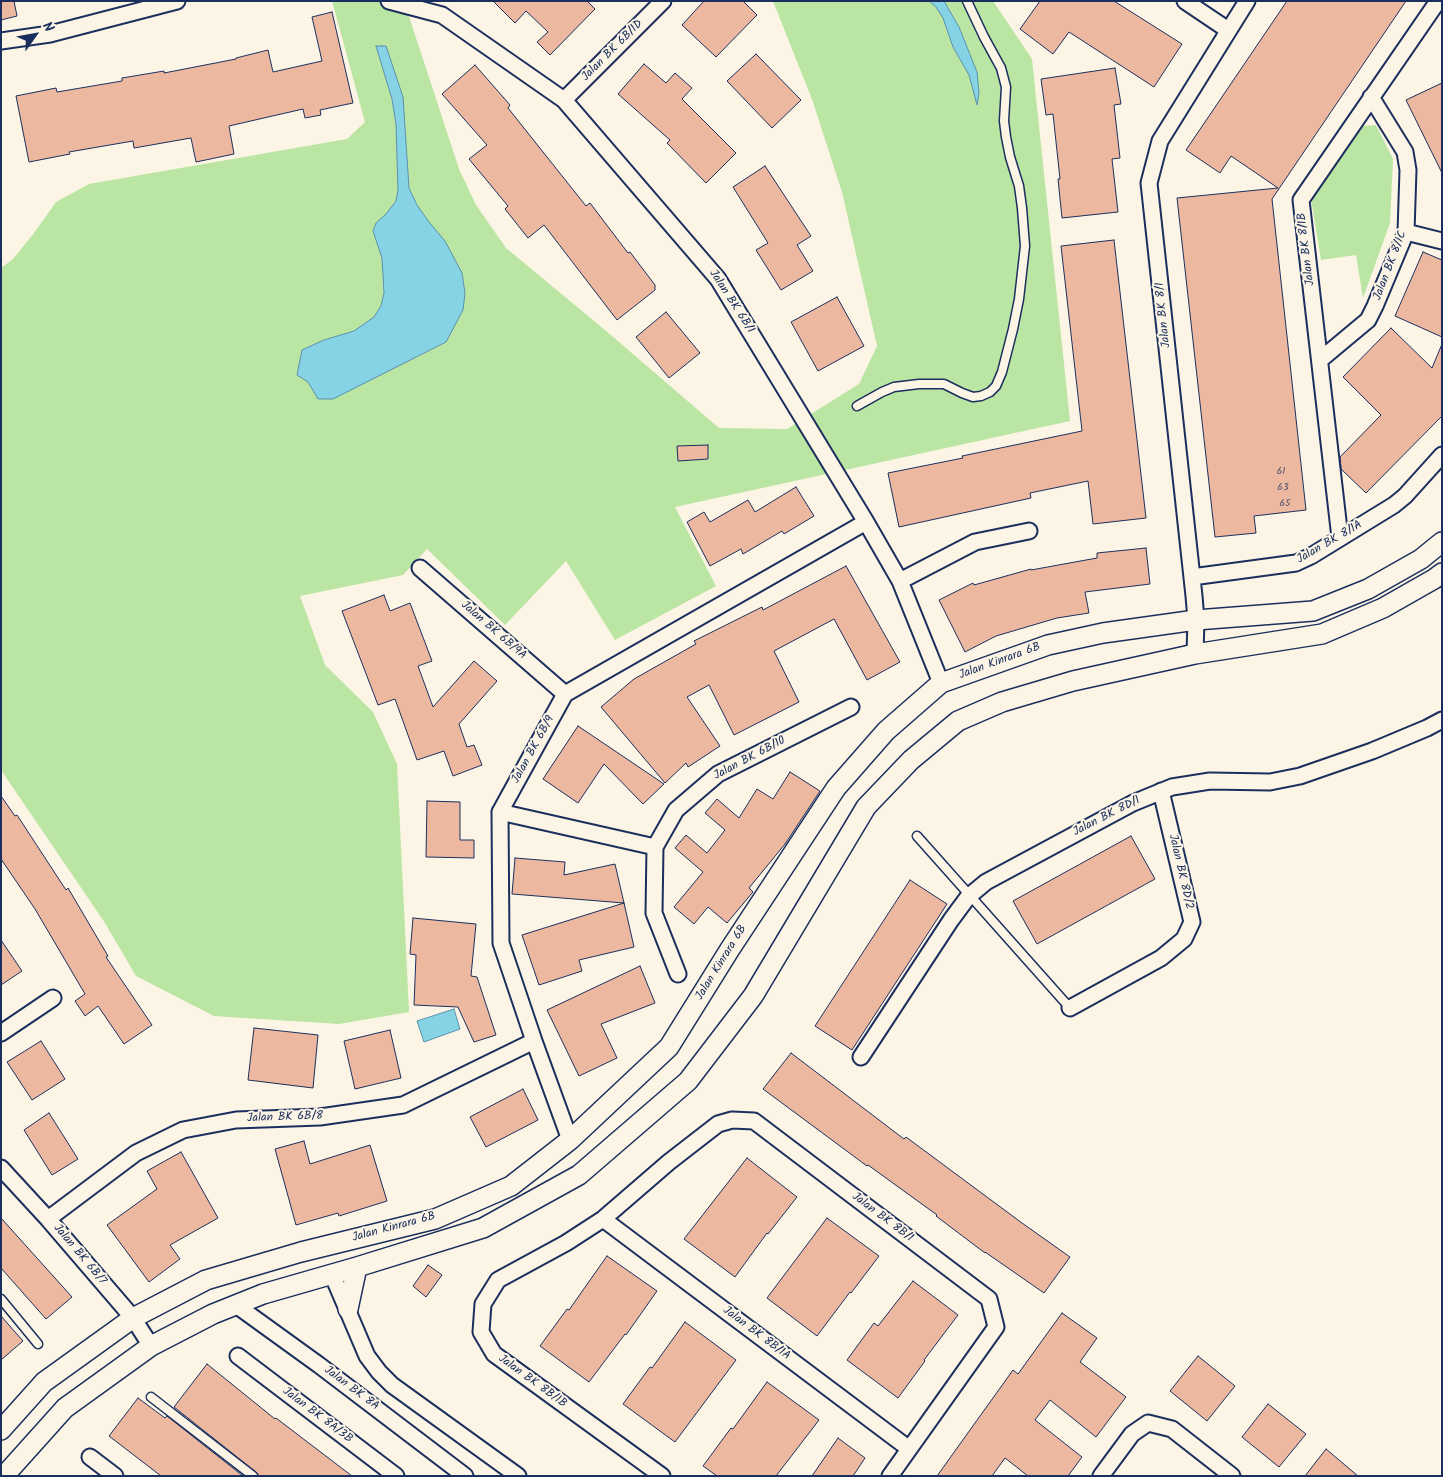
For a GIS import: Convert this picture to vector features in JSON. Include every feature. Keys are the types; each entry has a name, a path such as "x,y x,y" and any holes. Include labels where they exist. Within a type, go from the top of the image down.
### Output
{"street":[{"path":"1,41 50,34 177,1"},
{"name":"Jalan BK 6B/1","path":"389,1 444,8 564,100 718,279 900,581 941,683"},
{"name":"Jalan BK 6B/1D","path":"564,100 662,1"},
{"path":"1185,1 1228,30"},
{"name":"Jalan BK 8/1","path":"1195,654 1196,620 1192,577 1149,183 1160,141 1247,1"},
{"name":"Jalan BK 8/1B","path":"1340,538 1301,200 1438,1"},
{"name":"Jalan BK 8/1C","path":"1320,360 1368,320 1406,232 1408,170 1405,152 1371,97"},
{"path":"1406,232 1442,241"},
{"name":"Jalan BK 8/1A","path":"1192,577 1296,563 1312,556 1394,505 1405,496 1442,455"},
{"path":"565,694 866,522"},
{"path":"900,581 975,542 1029,530"},
{"name":"Jalan Kinrara 6B","path":"1,1430 44,1382 133,1318 206,1280 301,1252 435,1219 511,1186 570,1140 670,1046 730,949 836,788 886,731 941,683 1048,645 1103,633 1196,620 1313,611 1368,589 1420,559 1442,542"},
{"name":"Jalan BK 6B/9A","path":"420,568 565,694"},
{"name":"Jalan Kinrara 6B","path":"4,1476 64,1408 151,1346 213,1314 263,1294 483,1228 579,1175 688,1081 753,996 866,807 911,760 958,722 1002,702 1073,681 1195,654 1322,634 1383,608 1442,573"},
{"name":"Jalan BK 6B/9","path":"565,694 500,812 501,942 570,1140"},
{"name":"Jalan BK 6B/10","path":"678,974 654,914 655,847 676,810 718,774 851,707"},
{"name":"Jalan BK 8D/1","path":"861,1057 951,920 970,896 986,882 1133,803 1172,787 1210,781 1270,782 1300,776 1372,751 1442,720"},
{"name":"Jalan BK 8D/2","path":"1070,1008 1161,958 1184,940 1192,922 1161,791"},
{"path":"500,812 655,847"},
{"path":"1,1033 53,998"},
{"name":"Jalan BK 6B/8","path":"48,1219 136,1153 182,1130 236,1120 320,1117 403,1105 534,1041"},
{"name":"Jalan BK 8B/1","path":"603,1219 669,1162 718,1124 732,1120 754,1121 989,1299 996,1327 908,1448 890,1476"},
{"name":"Jalan BK 6B/7","path":"1,1168 48,1219 133,1318 151,1346"},
{"name":"Jalan BK 8B/1A","path":"603,1219 908,1448"},
{"name":"Jalan BK 8B/1B","path":"603,1219 566,1243 498,1280 483,1304 481,1332 494,1354 662,1476"},
{"path":"301,1252 316,1256 326,1264 348,1309 367,1356 392,1385 518,1476"},
{"path":"348,1309 357,1267"},
{"name":"Jalan BK 8A","path":"236,1305 319,1365 465,1476"},
{"name":"Jalan BK 8A/3B","path":"238,1356 396,1476"},
{"path":"1101,1476 1132,1434 1148,1423 1172,1429 1232,1476"},
{"path":"90,1457 114,1476"}],"lane":[{"path":"857,406 894,387 919,384 944,384 973,397 981,396 990,392 996,386 1002,372 1013,329 1020,290 1025,246 1022,208 1019,186 1006,137 1004,121 1006,87 1001,68 967,1"},
{"path":"917,836 1070,1008"},
{"path":"1,1299 38,1344"},
{"path":"151,1397 253,1476"}],"green space":[{"path":"332,1 404,1 459,169 476,205 506,248 719,428 787,429 859,384 877,346 842,192 813,102 773,1 993,1 1032,59 1070,421 675,507 716,586 615,640 566,561 505,625 427,549 403,575 300,596 325,665 373,712 397,764 409,1012 339,1024 214,1016 136,976 105,923 1,770 1,268 13,259 56,202 89,184 347,139 365,122"},
{"path":"1376,125 1393,159 1390,223 1363,298 1356,255 1321,260 1311,199 1362,126"}],"water":[{"path":"929,1 944,1 959,27 977,72 979,93 977,105 969,75 953,47 943,18 936,7"},
{"path":"376,46 386,46 403,97 409,188 417,205 445,241 462,273 465,293 463,310 446,342 333,399 318,399 308,382 297,375 302,350 324,340 354,331 374,317 381,306 384,293 382,258 373,231 376,223 396,201 398,190 396,124 392,99"},
{"path":"454,1009 460,1029 424,1042 417,1021"}],"building":[{"path":"1,1 14,1 17,16 1,20"},
{"path":"493,1 587,1 595,9 550,55 537,42 548,32 526,11 515,23"},
{"path":"704,1 743,1 757,15 716,57 682,25"},
{"path":"1040,1 1114,1 1182,44 1154,87 1069,32 1053,54 1020,29"},
{"path":"1287,1 1406,1 1272,199 1306,510 1254,516 1256,533 1215,537 1177,198 1278,188 1231,156 1220,173 1186,150"},
{"path":"332,12 353,103 320,110 321,115 305,118 303,109 229,126 234,154 196,162 191,138 134,148 133,141 69,152 70,154 29,162 16,96 56,88 57,92 122,81 122,78 164,71 164,73 236,59 268,50 273,72 322,61 312,17"},
{"path":"756,54 801,100 772,128 727,81"},
{"path":"644,64 666,83 675,73 692,88 682,99 736,153 706,183 667,143 670,140 618,94"},
{"path":"475,65 510,105 508,108 586,206 590,203 655,285 655,290 617,320 544,225 528,238 505,209 508,206 469,159 487,145 442,94"},
{"path":"1115,68 1121,104 1114,105 1120,158 1112,159 1118,212 1062,218 1053,114 1046,115 1041,79"},
{"path":"1442,83 1442,173 1406,100"},
{"path":"765,166 811,236 797,245 813,271 781,290 756,250 768,243 733,187"},
{"path":"1114,240 1146,518 1093,524 1088,481 1030,493 1031,498 899,527 888,473 1082,431 1061,246"},
{"path":"1423,252 1442,260 1442,337 1395,316"},
{"path":"837,297 864,346 818,371 791,322"},
{"path":"666,312 700,353 669,378 636,337"},
{"path":"1391,328 1432,368 1442,344 1442,416 1366,493 1341,469 1340,457 1381,415 1343,377"},
{"path":"708,445 708,459 678,461 677,446"},
{"path":"796,487 814,516 784,534 782,531 743,554 741,549 710,566 687,522 704,512 710,522 748,500 755,512"},
{"path":"1146,548 1150,584 1085,592 1089,613 1057,618 996,636 965,652 939,600 973,583 974,585 1031,569 1097,558 1097,553"},
{"path":"846,566 900,662 867,680 834,619 774,651 799,702 734,735 709,685 687,697 720,746 688,767 686,763 665,783 601,707 634,679 696,644 694,641 762,607 763,610"},
{"path":"384,595 390,611 410,603 432,661 418,666 433,707 474,661 497,681 459,724 467,747 474,745 482,765 453,776 444,751 417,760 395,699 378,705 342,611"},
{"path":"578,726 664,784 643,804 604,764 578,803 543,779"},
{"path":"790,772 820,791 785,844 749,888 753,892 727,923 708,907 694,924 674,907 703,872 675,848 686,835 707,853 725,830 705,813 717,799 739,818 757,789 773,799"},
{"path":"1,796 15,816 17,815 66,890 68,888 108,956 106,957 152,1025 124,1044 98,1006 85,1016 75,1001 85,994 35,909 1,859"},
{"path":"427,801 460,802 460,840 474,840 474,858 426,857"},
{"path":"1131,836 1155,879 1037,944 1013,901"},
{"path":"515,858 565,862 564,875 615,864 624,903 512,894"},
{"path":"910,880 947,904 852,1050 815,1026"},
{"path":"624,903 634,947 579,960 582,971 539,985 522,935"},
{"path":"413,918 476,924 471,976 477,977 496,1035 474,1042 458,1007 414,1005 416,955 410,954"},
{"path":"1,940 22,971 1,985"},
{"path":"640,966 655,1003 601,1024 617,1058 579,1076 547,1010"},
{"path":"254,1028 318,1035 313,1088 248,1080"},
{"path":"390,1030 401,1078 355,1089 344,1041"},
{"path":"41,1041 65,1079 32,1100 7,1062"},
{"path":"791,1053 904,1139 906,1137 1070,1257 1044,1293 985,1253 937,1215 763,1089"},
{"path":"523,1089 538,1120 486,1147 470,1117"},
{"path":"49,1113 78,1159 52,1175 24,1130"},
{"path":"304,1141 310,1164 370,1145 387,1201 339,1216 338,1213 296,1225 275,1149"},
{"path":"181,1152 218,1218 170,1245 180,1259 149,1282 107,1225 157,1189 147,1171"},
{"path":"747,1158 797,1197 767,1233 735,1277 684,1239"},
{"path":"1,1218 72,1297 46,1319 1,1268"},
{"path":"827,1218 879,1256 817,1336 767,1298"},
{"path":"607,1256 657,1291 626,1335 589,1382 540,1346 567,1309 569,1310"},
{"path":"428,1265 442,1275 426,1297 413,1286"},
{"path":"913,1281 958,1315 898,1398 847,1360 874,1323 878,1326"},
{"path":"1062,1313 1097,1338 1080,1362 1126,1397 1096,1437 1050,1400 1035,1420 1082,1457 1068,1476 1028,1476 1005,1458 992,1476 937,1476 1013,1370 1018,1374"},
{"path":"1,1316 23,1341 1,1360"},
{"path":"685,1322 736,1360 675,1442 623,1404"},
{"path":"1198,1356 1235,1386 1207,1421 1170,1391"},
{"path":"207,1364 275,1419 352,1476 259,1476 174,1407"},
{"path":"767,1382 819,1420 776,1476 717,1476 703,1466"},
{"path":"138,1398 165,1418 167,1416 243,1476 161,1476 109,1436"},
{"path":"1268,1404 1306,1434 1279,1467 1242,1437"},
{"path":"838,1438 865,1458 853,1476 812,1476"},
{"path":"1326,1449 1358,1476 1305,1476"}]}
